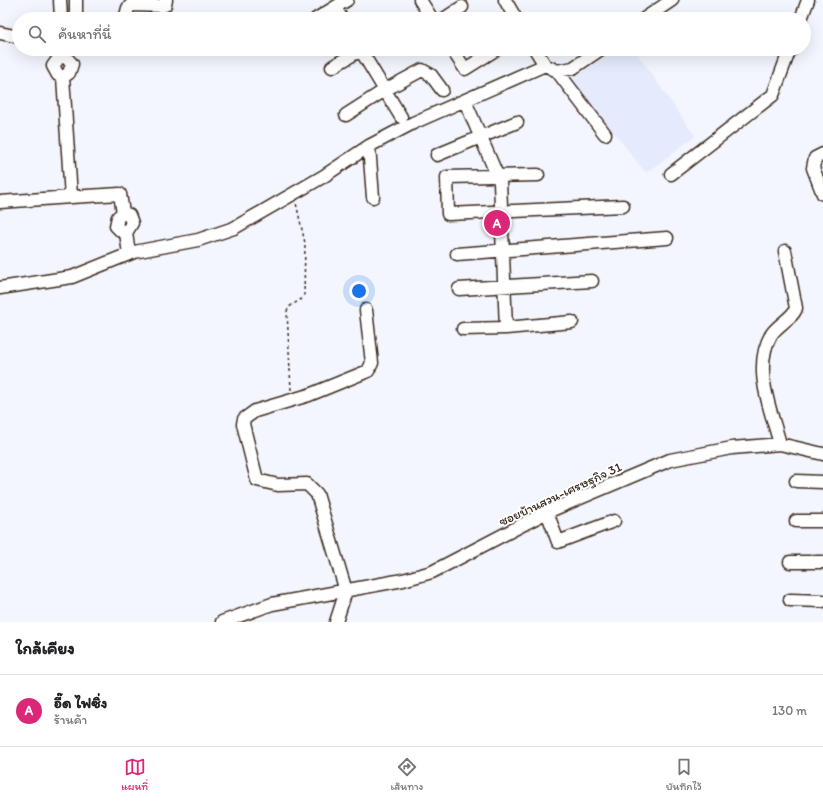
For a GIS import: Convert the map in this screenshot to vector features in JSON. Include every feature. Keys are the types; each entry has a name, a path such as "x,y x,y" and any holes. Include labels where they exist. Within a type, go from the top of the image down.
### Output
{"street":[{"path":"60,0 61,12"},
{"path":"76,0 76,12"},
{"path":"127,12 131,5 163,6 166,0"},
{"path":"328,12 347,0"},
{"path":"420,0 428,12"},
{"path":"504,0 512,12"},
{"path":"654,12 672,0"},
{"path":"804,12 808,0"},
{"path":"454,12 462,7"},
{"path":"335,8 338,12"},
{"path":"0,33 12,36"},
{"path":"61,56 53,66 58,75 63,77 71,197"},
{"path":"332,67 350,56"},
{"path":"365,56 401,117"},
{"path":"456,56 464,69 485,56"},
{"path":"539,56 545,65 557,71 605,134"},
{"path":"557,71 573,68 591,56"},
{"path":"671,174 773,95 787,56"},
{"path":"0,288 72,277 128,254 198,240 234,228 294,194 369,146 413,123 545,65"},
{"path":"346,115 385,90 422,70 431,75 442,90"},
{"path":"465,101 500,182 506,328"},
{"path":"437,155 517,122"},
{"path":"369,146 373,197"},
{"path":"823,154 815,158 813,168 823,194"},
{"path":"538,175 447,177 448,214 622,206"},
{"path":"0,202 118,193 121,195 123,213 118,217 116,226 121,232 126,233 128,254"},
{"path":"457,254 667,238"},
{"path":"780,444 763,372 764,360 770,336 776,327 795,312 796,308 785,251"},
{"path":"459,289 592,281"},
{"path":"336,622 346,591 317,494 307,484 278,485 257,480 254,473 243,424 244,419 255,411 292,400 368,371 372,363 366,310"},
{"path":"463,329 506,328 572,322"},
{"name":"ซอยบ้านสวน-เศรษฐกิจ 31","path":"222,622 272,604 403,580 432,572 547,512 670,460 732,448 780,444 823,454"},
{"path":"796,481 823,482"},
{"path":"547,512 558,542 614,521"},
{"path":"796,521 823,521"},
{"path":"790,562 823,562"},
{"path":"790,600 823,601"}],"path":[{"path":"292,400 287,311 290,306 301,300 304,296 305,244 294,194"}],"shaded area":[{"path":"606,56 639,56 695,136 646,173 567,74 582,72"}],"place":[{"name":"อี๊ด ไฟซิ่ง","path":"497,223"}]}
